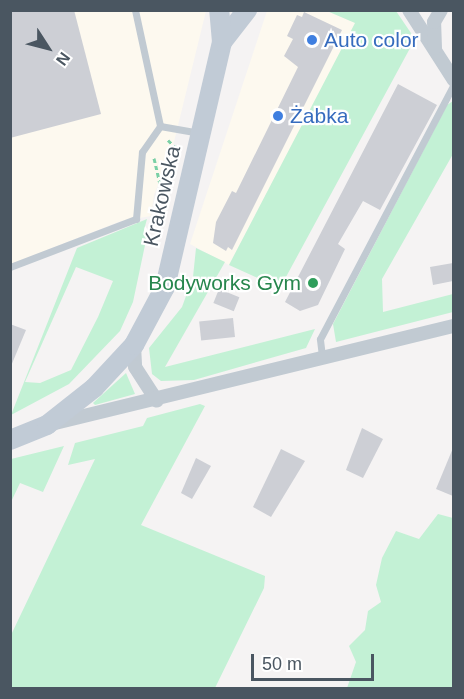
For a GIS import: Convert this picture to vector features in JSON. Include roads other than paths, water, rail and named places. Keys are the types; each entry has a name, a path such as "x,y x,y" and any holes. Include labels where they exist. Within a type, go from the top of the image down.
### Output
{"main road":[{"name":"Krakowska","path":"10,440 47,424 94,388 134,345 165,287 222,42 219,10"},
{"name":"Krakowska","path":"222,42 247,10"}],"street":[{"path":"409,10 435,48 453,82"},
{"path":"435,48 434,22 441,10"},
{"name":"Krakowska","path":"47,424 157,401 322,356 453,326"},
{"path":"134,345 135,368 157,401"}],"lane":[{"path":"10,267 136,219 142,152 160,126 135,10"},
{"path":"322,356 320,339 453,82"},
{"path":"160,126 201,134"}],"place":[{"name":"Auto color","path":"312,40"},
{"name":"Żabka","path":"278,116"},
{"name":"Bodyworks Gym","path":"313,283"}]}
